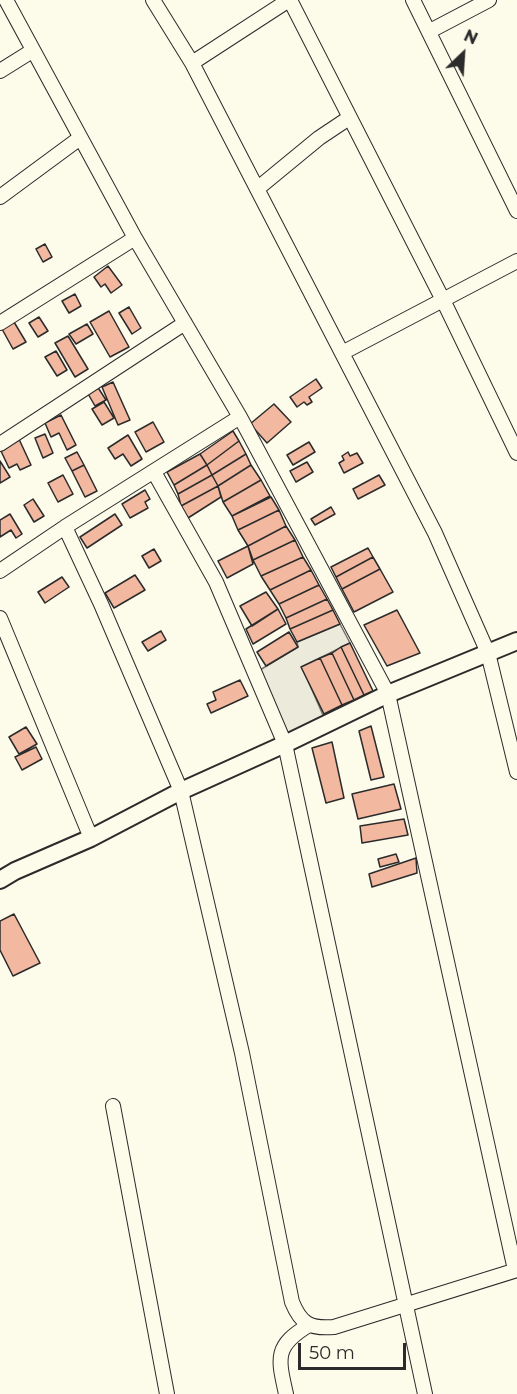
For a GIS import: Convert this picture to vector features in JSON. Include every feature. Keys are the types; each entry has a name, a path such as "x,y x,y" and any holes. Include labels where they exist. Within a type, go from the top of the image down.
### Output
{"street":[{"path":"6,0 135,238 240,417 388,694 516,1270 334,1327 320,1328 309,1325 296,1313 242,1053 181,791 101,604 65,527"},
{"path":"153,0 192,63 435,533 489,653 517,772"},
{"path":"192,63 289,0 443,300 517,453"},
{"path":"413,0 517,211"},
{"path":"430,31 489,0"},
{"path":"0,71 32,51"},
{"path":"257,189 319,138 350,118"},
{"path":"0,197 80,138"},
{"path":"0,322 135,238"},
{"path":"342,353 517,261"},
{"path":"0,444 185,323"},
{"path":"0,571 65,527 240,417"},
{"path":"154,472 216,582 285,744 425,1394"},
{"path":"0,618 91,838"},
{"path":"0,880 15,871 91,838 181,791 388,694 517,641"},
{"path":"113,1106 167,1394"},
{"path":"286,1394 279,1364 283,1348 297,1332 309,1325"}],"shaded area":[{"path":"340,624 350,643 302,667 326,722 285,744 255,673 298,647 297,642"}],"building":[{"path":"45,244 52,257 43,262 36,249"},
{"path":"108,266 122,285 111,293 105,284 101,287 94,277"},
{"path":"75,294 81,306 69,313 62,301"},
{"path":"129,307 141,328 132,334 119,313"},
{"path":"109,311 129,347 110,357 90,322"},
{"path":"39,317 48,331 38,337 29,323"},
{"path":"14,322 26,342 13,349 2,329"},
{"path":"87,324 93,334 76,344 69,334"},
{"path":"68,336 88,369 75,377 55,343"},
{"path":"56,351 67,370 57,376 45,357"},
{"path":"316,379 322,388 309,397 312,402 307,405 304,402 297,407 290,397"},
{"path":"113,382 130,420 118,425 102,387"},
{"path":"97,386 106,400 95,406 87,392"},
{"path":"104,402 114,418 102,425 92,409"},
{"path":"274,404 291,422 267,443 250,424"},
{"path":"61,415 76,445 67,450 59,433 51,437 45,423"},
{"path":"153,422 164,442 146,452 135,432"},
{"path":"233,431 239,441 207,465 200,454"},
{"path":"45,434 53,453 43,458 35,438"},
{"path":"128,435 142,459 131,466 123,454 115,459 108,448"},
{"path":"18,437 31,465 20,470 17,464 9,468 0,449"},
{"path":"239,441 246,454 212,475 207,465"},
{"path":"309,442 315,452 293,465 287,455"},
{"path":"77,452 84,465 72,471 65,458"},
{"path":"348,452 350,456 357,453 363,463 344,473 339,463 344,460 342,456"},
{"path":"200,454 207,465 174,485 167,472"},
{"path":"246,454 251,465 218,486 212,475"},
{"path":"0,461 10,477 0,483"},
{"path":"307,462 313,472 296,482 290,471"},
{"path":"84,465 97,491 85,497 72,471"},
{"path":"207,465 212,475 178,494 174,485"},
{"path":"251,465 261,480 223,502 218,486"},
{"path":"63,475 73,494 58,502 48,483"},
{"path":"212,475 218,486 181,506 178,494"},
{"path":"379,475 385,485 358,499 353,489"},
{"path":"261,480 270,496 232,516 223,502"},
{"path":"218,486 221,497 188,518 181,506"},
{"path":"145,490 150,499 145,502 148,508 130,518 122,504"},
{"path":"271,497 279,510 238,530 232,516"},
{"path":"33,499 44,516 34,522 24,505"},
{"path":"331,507 335,514 315,525 311,519"},
{"path":"279,510 286,526 248,546 238,530"},
{"path":"10,514 22,534 16,538 11,530 0,537 0,520"},
{"path":"115,514 122,525 87,548 80,537"},
{"path":"286,526 295,540 253,560 248,546"},
{"path":"295,540 303,557 261,576 253,560"},
{"path":"248,546 253,564 227,578 218,561"},
{"path":"368,548 373,557 336,577 331,567"},
{"path":"154,549 161,561 149,568 142,556"},
{"path":"303,557 311,570 270,590 261,576"},
{"path":"373,557 380,569 342,589 336,577"},
{"path":"380,569 393,592 354,612 342,589"},
{"path":"311,570 319,585 279,604 270,590"},
{"path":"135,575 145,590 114,608 105,593"},
{"path":"62,577 69,587 45,603 38,592"},
{"path":"319,585 327,599 286,618 279,604"},
{"path":"266,592 278,609 252,626 240,606"},
{"path":"327,599 333,610 290,629 286,618"},
{"path":"278,609 286,624 253,644 246,629"},
{"path":"333,610 340,624 297,642 290,629"},
{"path":"397,610 420,653 387,666 364,625"},
{"path":"161,631 166,640 148,651 142,642"},
{"path":"289,632 298,647 266,666 257,652"},
{"path":"350,643 373,691 364,695 341,647"},
{"path":"341,647 364,695 354,700 332,653"},
{"path":"332,653 354,700 342,705 320,658"},
{"path":"320,658 342,705 324,714 301,667"},
{"path":"240,680 248,696 211,713 207,704 216,700 213,692"},
{"path":"371,726 384,777 371,780 359,731"},
{"path":"26,727 37,744 19,754 9,737"},
{"path":"332,742 344,798 326,803 312,748"},
{"path":"36,747 42,759 22,770 15,757"},
{"path":"394,784 401,809 358,819 352,794"},
{"path":"404,819 408,835 362,843 360,826"},
{"path":"396,854 399,862 380,867 378,859"},
{"path":"416,858 417,873 372,887 369,874"},
{"path":"14,914 40,963 13,976 0,950 0,921"}]}
